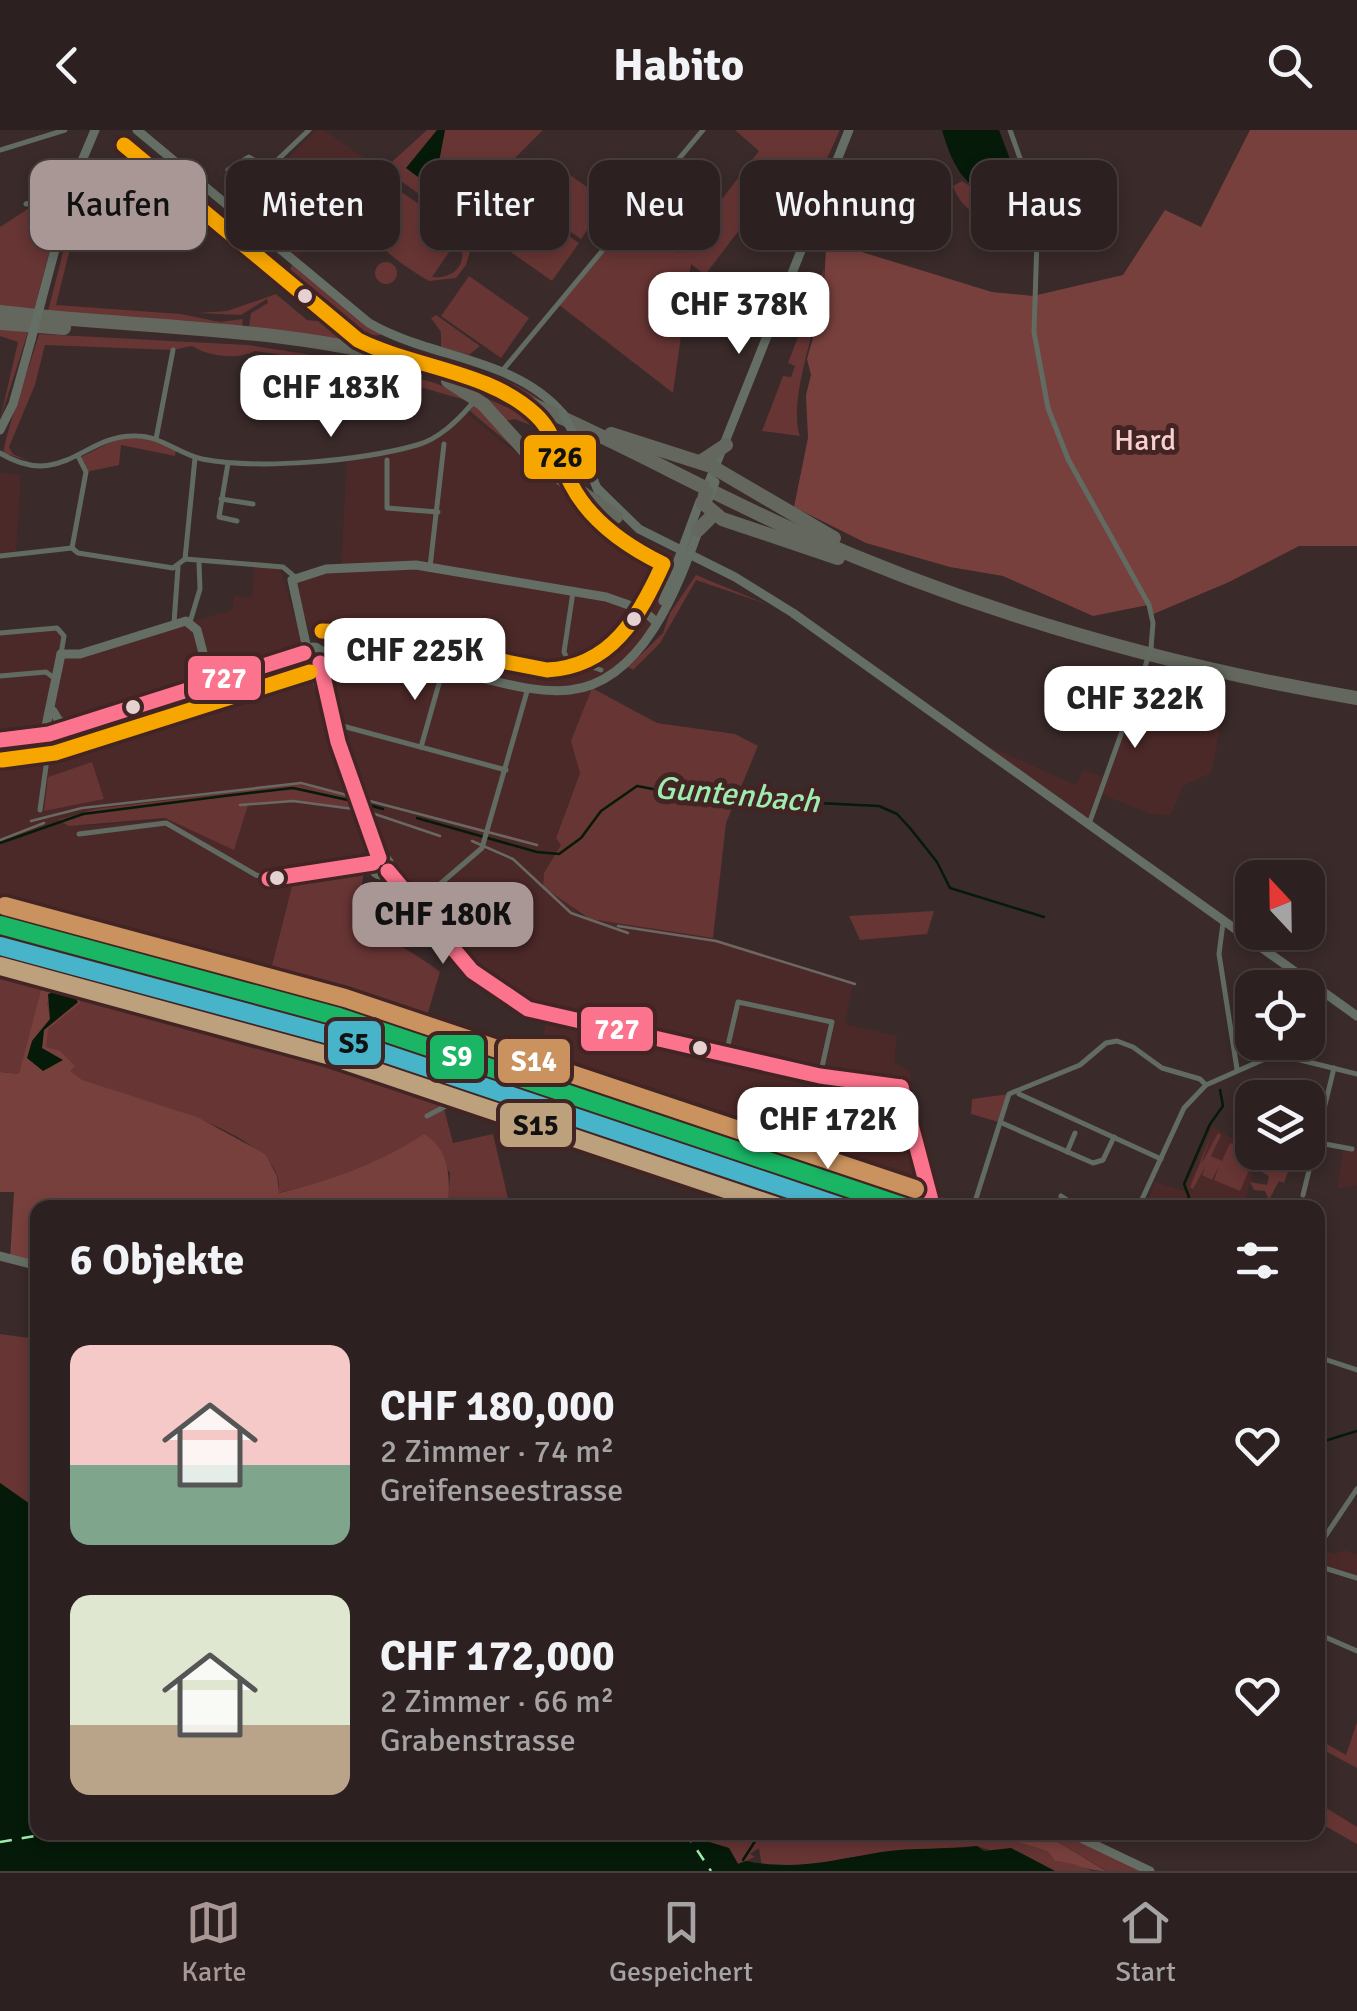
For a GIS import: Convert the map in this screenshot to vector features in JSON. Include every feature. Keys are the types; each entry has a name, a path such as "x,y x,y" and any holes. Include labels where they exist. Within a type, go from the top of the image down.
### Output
{"highway":[{"path":"0,312 337,344 446,372 558,417 794,530 916,580 1130,650 1357,702"},
{"path":"0,323 298,346 448,381 552,422 854,562 955,602 1098,647 1357,702"},
{"path":"448,381 483,404 530,456 590,489 616,517"},
{"path":"558,417 854,562"},
{"path":"698,530 708,490 726,446"},
{"path":"708,490 798,520 916,580"}],"main road":[{"path":"137,130 369,323 396,339 502,371 541,392 563,414 581,447 590,489 633,525 685,556"},
{"path":"726,446 849,130"},
{"path":"86,160 96,133"},
{"path":"0,430 13,404 55,250"},
{"path":"49,734 313,656 354,655 528,687 568,690 601,680 635,651 656,622 708,490"},
{"path":"616,517 636,534 768,597 1357,1016"},
{"path":"656,622 698,530"},
{"path":"656,622 646,612 606,597 430,567 383,564 295,578 292,589 375,864 388,861 388,872 472,971 519,1004 560,1018 846,1082 896,1084 904,1094 936,1200"},
{"path":"646,612 660,608"},
{"path":"61,654 80,654 174,623 190,622 200,636 211,684"},
{"path":"49,734 46,726 61,654"},
{"path":"49,734 61,654"},
{"path":"0,740 59,735 156,708 313,656"},
{"path":"53,711 60,721 71,725"},
{"path":"0,1256 30,1264"},
{"path":"1085,1840 1150,1871"}],"street":[{"path":"0,150 64,130"},
{"path":"277,160 309,130"},
{"path":"502,371 703,130"},
{"path":"1010,130 1038,209 1033,296 1038,362 1055,428 1146,598 1153,623 1145,667 1089,824"},
{"path":"26,204 30,203"},
{"path":"156,439 173,350"},
{"path":"0,454 40,466 79,458 119,438 156,439 195,458 265,466 418,445 447,428 472,404"},
{"path":"430,567 444,444"},
{"path":"72,548 86,472 79,458"},
{"path":"174,623 195,458"},
{"path":"387,460 387,508 438,512"},
{"path":"228,463 219,517 238,521"},
{"path":"221,499 254,504"},
{"path":"0,556 72,548 78,553 178,568"},
{"path":"185,559 283,566 295,578"},
{"path":"190,622 200,589 199,563"},
{"path":"573,592 564,652 567,658 600,670"},
{"path":"0,633 57,628 64,636 61,654"},
{"path":"421,746 443,670"},
{"path":"0,676 46,672 55,681"},
{"path":"418,904 472,859 486,838 528,687"},
{"path":"332,721 506,770"},
{"path":"40,810 49,734"},
{"path":"79,834 166,823 256,875 277,880 375,864"},
{"path":"1225,921 1218,954 1237,1070"},
{"path":"726,1054 738,1002 832,1022 820,1076"},
{"path":"976,1200 1012,1094 1080,1065 1106,1043 1117,1041 1133,1047 1162,1068 1200,1078 1206,1085"},
{"path":"1142,1200 1188,1102 1206,1085 1276,1054 1357,1074"},
{"path":"1325,1098 1334,1068"},
{"path":"846,1082 831,1133 839,1158 855,1170 932,1200"},
{"path":"427,1116 474,1091 512,1094 705,1159 731,1178 740,1200"},
{"path":"1012,1094 1161,1159"},
{"path":"1002,1123 1099,1163 1114,1137"},
{"path":"1067,1152 1075,1134"},
{"path":"1325,1144 1352,1149"},
{"path":"1303,1195 1307,1170"},
{"path":"1060,1196 1067,1200"},
{"path":"1325,1359 1357,1370"},
{"path":"1325,1536 1357,1489"},
{"path":"1325,1568 1357,1578"},
{"path":"1325,1637 1357,1651"}],"shaded area":[{"path":"316,130 324,130 363,157 362,160 286,160"},
{"path":"427,130 543,130 513,160 420,160 420,195 400,180 400,160 394,160"},
{"path":"437,130 445,130 439,160 420,160 420,178 406,168"},
{"path":"735,130 840,130 826,160 752,160 759,151"},
{"path":"942,130 999,130 1010,160 971,160 971,184 950,153"},
{"path":"569,174 589,188 589,227 581,239 569,231"},
{"path":"740,176 740,229 705,275 691,264 673,393 558,304 604,250 720,250 720,201"},
{"path":"962,181 971,187 971,210 959,199 953,186"},
{"path":"400,191 420,205 420,250 450,250 432,277 454,272 461,261 461,250 470,250 456,278 429,281 385,250 400,250"},
{"path":"30,208 30,250 50,250 34,310 0,305 0,227"},
{"path":"569,236 579,243 552,281 508,250 569,250"},
{"path":"64,250 70,250 56,305 181,314 220,322 243,319 242,326 48,311"},
{"path":"294,260 382,335 362,336 482,371 543,402 419,358 249,327 251,313 268,303 267,299 241,315 197,313 227,311 276,294 307,320 327,322 334,311 289,272"},
{"path":"382,262 390,262 397,273 390,284 382,284 375,277 375,269"},
{"path":"824,269 801,378 797,419 800,436 762,431 783,376 791,377 795,366 788,363"},
{"path":"469,276 529,318 501,358 441,316"},
{"path":"436,315 480,346 469,355 441,347 441,332 431,318"},
{"path":"0,329 28,332 0,420 18,342 0,336"},
{"path":"39,334 248,345 363,363 435,383 460,393 567,484 567,493 470,411 474,405 468,401 342,364 255,351 223,356 192,346 173,350 45,345 35,385 9,447 13,454 29,461 4,453"},
{"path":"481,396 554,428 545,431 515,419 505,421"},
{"path":"465,412 606,524 681,557 656,622 635,651 592,688 580,773 556,837 561,845 544,873 579,915 590,919 713,938 853,982 845,1024 897,1036 894,1062 910,1071 913,1107 908,1109 932,1198 939,1200 863,1200 282,1007 0,933 0,633 57,628 62,630 61,654 74,656 232,610 234,596 252,597 254,567 280,568 301,638 293,655 296,667 311,674 350,795 321,787 281,785 95,809 66,817 86,826 169,819 234,849 248,805 285,801 354,808 372,849 364,859 364,871 343,870 293,882 271,968 270,994 419,1038 536,1079 547,1015 493,989 395,877 370,830 325,675 331,649 311,636 295,587 299,578 341,570 347,455 419,445"},
{"path":"119,438 156,439 176,449 175,456 121,445 119,465 86,472 79,458"},
{"path":"0,472 21,475 16,553 0,554"},
{"path":"696,575 769,605 696,580 660,643 633,670 628,667 663,633 670,613"},
{"path":"1142,674 1191,682 1184,715 1221,724 1211,773 1183,786 1171,815 1150,814 1101,794 1089,824 968,737 1076,785 1083,770 1106,778"},
{"path":"592,688 657,723 735,734 758,746 726,823 713,938 590,919 543,887 544,873 561,845 556,838 580,773 571,741"},
{"path":"92,762 104,799 44,811 48,777"},
{"path":"296,784 350,795 354,808 285,801 248,805 234,850 165,818 69,826 58,820 95,809"},
{"path":"344,870 364,871 357,916 440,972 424,1026 346,1001 341,1014 270,994 271,969 293,882"},
{"path":"934,911 927,934 860,940 849,916"},
{"path":"0,933 282,1007 863,1200 834,1200 739,1166 731,1178 705,1159 512,1094 474,1091 443,1105 453,1143 493,1134 508,1200 448,1200 450,1173 424,1135 354,1170 278,1193 273,1167 249,1144 210,1124 114,1093 0,1072"},
{"path":"48,994 72,994 78,1002 44,1030 42,1048 63,1060 43,1071 27,1058 32,1041 50,1019"},
{"path":"1009,1094 1002,1123 971,1114 972,1099"},
{"path":"1212,1126 1235,1140 1235,1170 1254,1170 1245,1200 1148,1200 1155,1182 1184,1191"},
{"path":"1218,1133 1221,1135 1211,1156 1222,1161 1230,1143 1235,1145 1235,1170 1249,1170 1240,1191 1214,1180 1219,1166 1212,1180 1202,1175 1206,1165 1193,1189 1190,1187 1211,1136 1201,1165"},
{"path":"1344,1146 1357,1149 1357,1185 1337,1189"},
{"path":"1289,1170 1284,1183 1279,1181 1269,1200 1265,1191 1254,1190 1250,1182 1267,1185 1269,1176 1260,1171"},
{"path":"0,1334 30,1338 30,1504 0,1483"},
{"path":"0,1483 30,1504 30,1840 710,1840 729,1848 738,1864 746,1861 798,1865 894,1850 977,1846 984,1851 1011,1848 1055,1871 0,1871"},
{"path":"1325,1550 1357,1554 1357,1576 1325,1565"},
{"path":"1357,1722 1357,1768 1325,1751 1325,1743 1346,1755"},
{"path":"1325,1807 1357,1827 1357,1844 1325,1826"},
{"path":"1027,1840 1092,1871 1054,1871 977,1846 882,1852 799,1867 762,1867 759,1848 750,1854 755,1857 738,1864 729,1848 709,1842"},
{"path":"1055,1840 1083,1840 1150,1871 1107,1871"}],"green space":[{"name":"Hard","path":"1250,130 1357,130 1357,546 1299,546 1229,582 1151,615 1148,605 1093,616 1003,576 950,567 866,543 794,507 808,438 806,395 811,375 807,359 823,302 826,250 855,250 992,292 1033,296 1123,275 1165,210 1201,227"},
{"path":"48,973 59,987 80,996 80,1003 48,1029 46,1047 60,1051 75,1066 70,1071 82,1080 197,1117 265,1154 277,1176 279,1193 354,1170 424,1134 444,1157 448,1200 30,1200 30,1264 10,1259 14,1192 0,1192 0,1072 19,1074 42,987 38,985 41,975","holes":["58,991 77,997 78,1003 44,1030 42,1049 32,1041 50,1019 47,1002"]},
{"path":"1013,1840 1055,1840 1106,1871 1055,1861 1048,1851"}],"waterway":[{"name":"Guntenbach","path":"417,818 537,852 559,854 581,838 601,811 637,786 695,797 879,806 897,814 910,828 937,862 950,888 1044,917"},
{"name":"Guntenbach","path":"0,843 83,814 293,788 357,802"},
{"name":"Guntenbach","path":"365,804 383,809"},
{"path":"1188,1200 1184,1184 1210,1124 1223,1106 1220,1090"},
{"path":"1325,1441 1357,1431"},
{"path":"743,1860 756,1840"}],"ferry route":[{"path":"0,1842 30,1837"},
{"path":"506,1840 526,1840"},
{"path":"690,1840 711,1871"}],"railway":[{"path":"31,821 82,808 301,783 537,845"},
{"path":"240,805 293,801 361,810"},
{"path":"369,812 440,836"},
{"path":"0,840 44,823"},
{"path":"472,841 513,859 571,913 628,933"},
{"path":"0,917 246,982"},
{"path":"618,926 716,941 855,984"}],"transit line":[{"name":"726","path":"124,145 358,340 474,379 517,400 548,430 571,484 588,510 623,541 663,564 644,602 620,636 589,660 569,667 547,670 353,632 322,631"},
{"name":"727","path":"0,740 49,734 304,653"},
{"name":"727","path":"320,663 338,742 379,858"},
{"name":"726","path":"2,760 55,753 310,672"},
{"name":"727","path":"269,879 373,863"},
{"name":"727","path":"388,871 472,971 528,1009 820,1076 901,1087"},
{"name":"S14","path":"5,906 345,998 915,1189"},
{"name":"S9","path":"0,925 339,1017 884,1200"},
{"name":"S5","path":"0,946 333,1036 821,1200"},
{"name":"S15","path":"0,966 327,1055 758,1200"},
{"name":"727","path":"901,1087 931,1200"}]}
